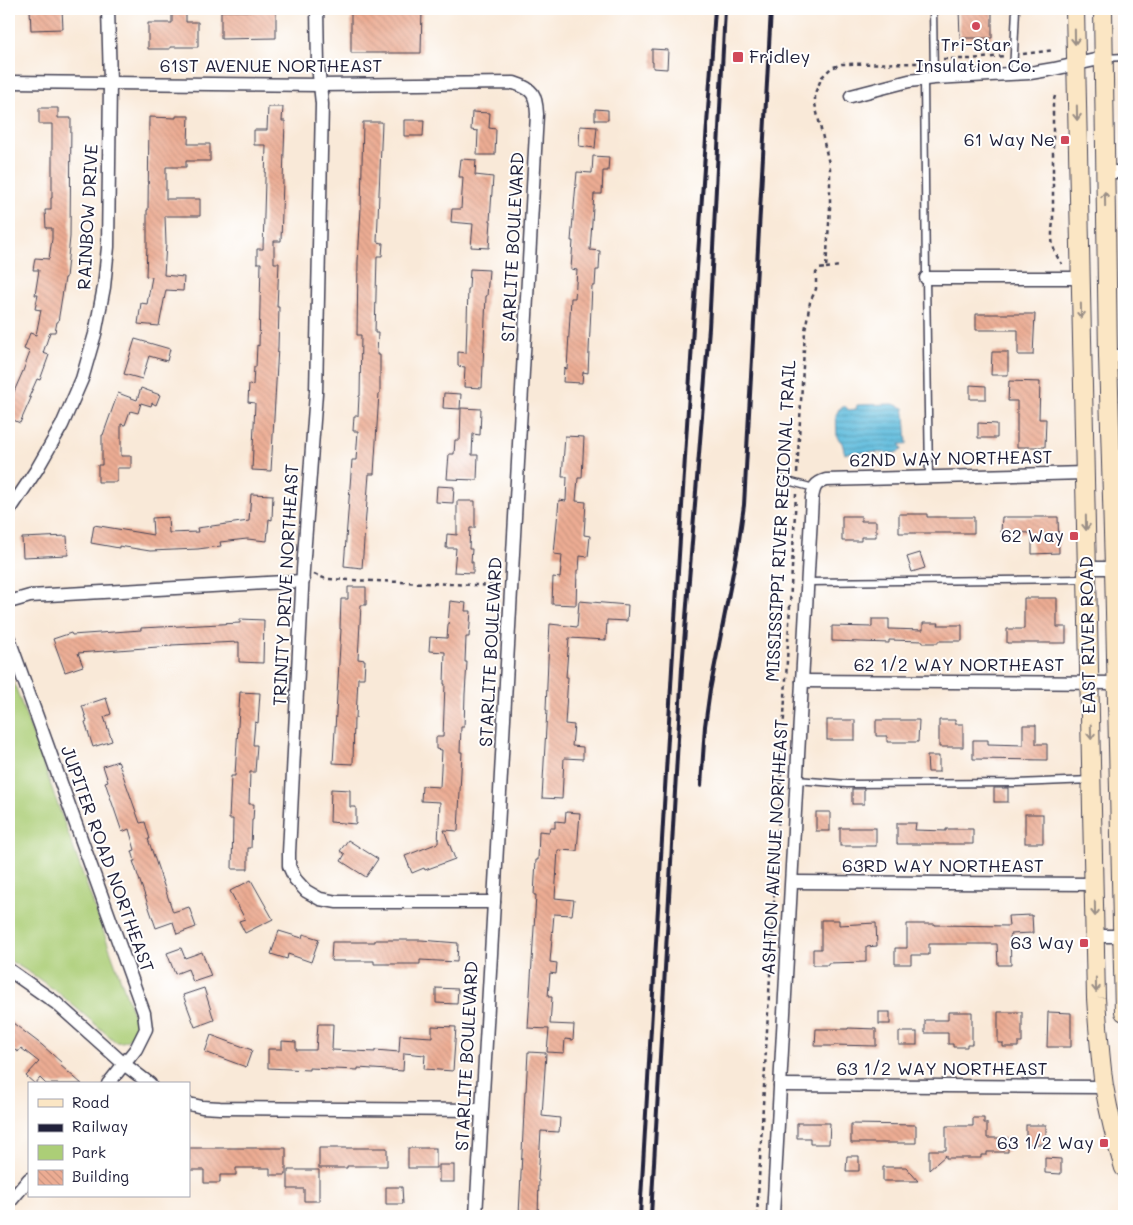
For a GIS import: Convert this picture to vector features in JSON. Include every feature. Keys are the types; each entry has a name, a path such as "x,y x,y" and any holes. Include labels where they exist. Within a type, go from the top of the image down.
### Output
{"main road":[{"name":"EAST RIVER ROAD","path":"1075,9 1096,998 1104,1087 1124,1168"},
{"name":"EAST RIVER ROAD","path":"1103,9 1105,172 1116,356 1119,568 1116,683 1124,1012"}],"street":[{"name":"RAINBOW DRIVE","path":"9,511 37,469 62,425 82,379 95,334 104,287 108,247 110,82 108,9"},
{"name":"TRINITY DRIVE NORTHEAST","path":"317,9 318,65 322,104 316,393 303,576 289,866 295,879 306,891 320,899 337,902 494,902"},
{"path":"850,96 909,81 929,78 1054,70 1104,58"},
{"name":"61ST AVENUE NORTHEAST","path":"9,82 320,85 514,83 526,86 530,91"},
{"name":"STARLITE BOULEVARD","path":"476,1216 538,114 536,100 530,91"},
{"path":"1105,172 1124,172"},
{"path":"926,278 1081,278"},
{"name":"62ND WAY NORTHEAST","path":"816,485 826,480 1085,473"},
{"name":"ASHTON AVENUE NORTHEAST","path":"773,1216 807,582 812,498 816,485"},
{"path":"1087,574 1119,568"},
{"path":"9,602 30,596 303,576"},
{"name":"JUPITER ROAD NORTHEAST","path":"9,639 144,1013 146,1029 136,1049 110,1082"},
{"name":"62 1/2 WAY NORTHEAST","path":"802,681 1116,683"},
{"name":"63RD WAY NORTHEAST","path":"792,882 1095,884"},
{"path":"1096,936 1123,936"},
{"path":"9,970 56,1003 124,1064 147,1082"},
{"name":"63 1/2 WAY NORTHEAST","path":"780,1085 1104,1087"},
{"path":"190,1104 220,1108 481,1110"},
{"path":"9,1203 28,1180"}],"lane":[{"path":"930,478 926,278 929,78 934,60 933,9"},
{"path":"1013,74 1016,9"},
{"path":"1104,58 1124,57"},
{"path":"784,480 816,485"},
{"path":"807,582 1087,574"},
{"path":"797,780 846,784 1018,783 1092,780"}],"path":[{"name":"MISSISSIPPI RIVER REGIONAL TRAIL","path":"757,1216 803,357 807,317 810,302 816,289 816,274 819,269 826,268 830,208 830,168 815,104 815,93 828,70 842,64 921,63 934,60 970,59 1054,50"},
{"path":"1054,96 1052,245 1062,264 1081,278"},
{"path":"826,268 840,266"},
{"path":"303,576 326,579 512,587"}],"green space":[{"path":"9,669 136,1022 137,1030 131,1037 122,1042 116,1042 60,994 9,960"}],"water":[{"path":"893,404 904,408 907,444 900,444 902,450 895,453 850,452 845,454 842,443 837,437 836,415 839,409 845,406 849,410 856,409 857,405"}],"building":[{"path":"30,9 62,9 63,29 31,30"},
{"path":"172,9 186,9 186,22 198,22 198,47 148,49 148,23 172,23"},
{"path":"351,9 422,9 421,53 351,53"},
{"name":"Tri-Star Insulation Co.","path":"959,9 992,9 992,38 960,38"},
{"path":"221,11 276,11 276,38 221,39"},
{"path":"652,49 668,50 667,69 653,68"},
{"path":"268,107 283,107 282,121 285,121 281,241 274,241 274,263 279,263 277,307 279,307 271,471 252,470 255,403 248,402 249,384 253,385 257,345 259,346 261,263 257,263 257,249 263,249 266,145 254,145 254,130 267,130"},
{"path":"39,108 58,108 58,118 71,118 70,237 66,278 58,322 55,332 50,332 43,353 49,355 40,380 37,379 29,397 31,398 20,423 9,418 9,403 30,352 24,349 30,333 36,335 41,310 35,309 38,295 35,295 39,270 33,270 35,258 49,259 52,239 52,228 46,228 45,210 51,210 52,198 52,124 39,124"},
{"path":"595,109 608,110 608,120 595,120"},
{"path":"472,112 490,113 489,128 496,129 495,155 477,155 478,131 471,130"},
{"path":"176,116 189,116 188,144 210,144 210,161 186,161 186,167 166,167 166,199 200,199 200,216 165,216 164,275 184,277 183,291 166,290 159,326 138,324 141,303 147,304 152,277 146,276 149,117 176,118"},
{"path":"404,120 424,120 423,136 404,136"},
{"path":"363,122 382,122 377,242 383,243 382,256 377,256 375,333 378,333 377,355 380,355 380,393 374,474 369,474 362,568 344,566 352,460 356,460 358,431 353,431 354,416 358,416 360,396 361,335 357,335"},
{"path":"580,126 597,127 595,148 579,146"},
{"path":"593,156 609,157 608,171 603,171 602,194 594,194 590,250 600,251 599,270 596,270 595,286 592,286 588,373 583,372 582,383 563,382 564,368 567,369 571,298 575,298 577,270 571,269 573,241 571,241 577,172 592,173"},
{"path":"461,159 476,160 475,175 493,177 489,248 471,247 473,224 451,222 452,209 461,209 463,177 459,177"},
{"path":"470,269 489,270 482,388 464,387 465,367 458,366 458,352 466,353"},
{"path":"976,314 1035,314 1033,355 1018,355 1018,330 976,330"},
{"path":"135,339 170,349 167,361 149,356 142,379 124,374"},
{"path":"992,352 1008,352 1008,375 991,375"},
{"path":"1009,381 1040,382 1039,419 1046,419 1045,447 1017,447 1017,401 1008,401"},
{"path":"970,385 986,386 986,399 970,399"},
{"path":"141,388 160,395 156,405 152,403 151,406 141,403 138,413 130,411 125,425 121,424 121,456 131,456 131,468 117,468 117,482 98,482 98,465 102,465 102,435 118,393 137,400"},
{"path":"444,393 461,394 460,409 443,408"},
{"path":"461,408 481,409 480,435 473,434 472,455 478,455 477,480 447,479 449,454 454,454 455,440 460,440"},
{"path":"978,423 997,424 997,438 978,438"},
{"path":"565,436 584,437 582,478 578,478 576,501 586,502 584,535 590,536 588,557 580,556 579,570 577,570 576,605 552,604 553,577 560,578 562,555 554,554 559,500 566,501 567,477 562,477"},
{"path":"437,486 454,487 453,503 436,502"},
{"path":"251,494 273,495 272,520 269,519 267,541 247,539 220,542 221,546 198,549 150,551 91,543 94,525 153,535 152,518 168,517 169,533 198,532 197,528 249,521"},
{"path":"457,501 475,501 475,528 470,528 469,549 472,549 471,562 473,562 473,573 454,572 456,548 446,548 447,534 457,535"},
{"path":"899,514 927,514 927,517 974,517 974,533 899,533"},
{"path":"842,516 861,516 861,521 876,521 876,537 861,537 861,541 842,541"},
{"path":"1002,517 1058,517 1059,553 1032,554 1032,533 1001,532"},
{"path":"67,536 68,555 23,557 22,538"},
{"path":"920,553 925,568 912,572 907,557"},
{"path":"348,587 366,587 366,605 361,605 358,659 365,660 364,678 358,678 356,718 354,718 353,764 333,763 341,599 348,599"},
{"path":"1024,598 1057,598 1057,627 1066,627 1066,643 1007,643 1007,629 1024,629"},
{"path":"450,601 466,603 465,611 471,611 469,637 466,637 465,662 467,662 464,727 461,727 460,752 462,752 458,831 444,830 455,859 412,873 405,856 438,843 440,802 421,801 422,786 440,787 442,750 436,749 436,737 443,737 445,652 429,651 430,637 447,638"},
{"path":"579,601 628,605 627,621 607,620 606,640 569,638 565,724 574,725 572,746 583,747 583,759 564,758 562,799 542,798 550,624 577,627"},
{"path":"240,619 264,620 263,663 239,662 239,642 171,645 78,653 83,666 65,672 53,639 71,633 72,635 141,630 141,628 240,623"},
{"path":"872,619 889,619 889,629 923,630 923,623 962,625 962,641 923,643 923,641 889,640 889,643 832,641 832,626 872,627"},
{"path":"240,692 260,693 258,723 255,722 253,745 257,745 255,772 250,772 249,804 254,804 251,848 248,848 248,869 232,869 233,819 229,819 231,776 235,776"},
{"path":"106,698 111,714 104,717 112,741 93,747 82,706"},
{"path":"827,720 855,720 855,740 827,740"},
{"path":"876,720 919,720 918,742 887,742 887,736 876,736"},
{"path":"939,720 955,720 955,724 963,724 963,747 939,747"},
{"path":"1023,725 1036,725 1036,744 1047,744 1047,760 973,759 973,740 988,740 988,744 1023,745"},
{"path":"927,756 939,756 939,772 928,772"},
{"path":"118,761 140,823 145,822 150,839 148,839 173,912 189,907 196,927 177,934 173,922 156,928 133,861 135,861 132,851 135,850 129,829 122,832 105,782 108,781 103,766"},
{"path":"994,788 1008,788 1008,802 994,802"},
{"path":"331,789 350,790 350,807 356,807 356,824 330,822"},
{"path":"852,789 864,789 864,804 852,804"},
{"path":"566,812 580,813 577,851 558,850 555,898 574,900 572,915 554,914 550,962 557,963 556,974 550,973 548,997 552,997 550,1024 574,1025 573,1040 565,1039 564,1053 547,1052 549,1029 528,1028 539,831 549,832 550,828 555,828 555,821 565,822"},
{"path":"816,812 830,812 830,831 816,831"},
{"path":"1025,814 1043,814 1043,843 1025,843"},
{"path":"897,823 916,823 915,830 946,831 946,829 973,829 973,844 897,844"},
{"path":"840,828 876,828 876,846 840,846"},
{"path":"348,840 378,859 366,877 341,861 345,854 340,851"},
{"path":"251,880 273,919 245,933 239,921 245,919 230,891"},
{"path":"1032,915 1033,933 1010,934 1011,965 998,965 997,944 929,944 929,955 911,955 911,964 895,964 895,948 907,948 907,924 1009,926 1008,916"},
{"path":"821,920 839,920 839,925 876,923 877,946 866,947 866,962 813,965 813,949 821,949"},
{"path":"279,931 302,938 303,934 319,939 311,962 288,954 287,959 271,954"},
{"path":"375,940 421,940 458,943 457,962 420,960 420,964 374,964 374,961 331,961 332,942 375,942"},
{"path":"181,948 185,958 202,952 211,976 193,982 188,969 175,974 167,953"},
{"path":"204,988 214,1020 195,1027 183,995"},
{"path":"436,988 458,989 457,1004 436,1003"},
{"path":"879,1012 890,1012 890,1024 879,1024"},
{"path":"948,1012 972,1012 972,1044 967,1044 967,1047 953,1047 953,1044 948,1044 948,1033 925,1033 925,1020 948,1020"},
{"path":"998,1012 1022,1012 1022,1043 1018,1043 1018,1047 1003,1047 1003,1043 998,1043"},
{"path":"1048,1012 1071,1013 1071,1047 1047,1047"},
{"path":"9,1020 42,1045 62,1063 60,1065 80,1082 44,1082 40,1078 37,1082 33,1082 26,1076 39,1062 21,1048 18,1052 9,1046"},
{"path":"318,1024 333,1024 332,1050 375,1052 375,1050 399,1052 400,1035 432,1037 432,1026 456,1027 453,1071 424,1069 425,1055 404,1053 403,1071 358,1068 358,1070 309,1068 309,1070 268,1068 268,1049 282,1049 282,1041 296,1042 296,1050 316,1050"},
{"path":"816,1029 876,1029 876,1046 815,1046"},
{"path":"899,1032 917,1032 917,1045 899,1045"},
{"path":"211,1035 252,1050 246,1067 205,1052"},
{"path":"528,1052 546,1053 542,1116 560,1118 559,1132 541,1131 538,1216 519,1215"},
{"path":"973,1118 984,1118 984,1123 987,1123 987,1138 1008,1138 1008,1152 987,1152 987,1155 981,1155 981,1158 946,1158 946,1155 929,1170 929,1150 946,1150 946,1126 973,1126"},
{"path":"797,1123 830,1123 829,1144 810,1144 810,1138 797,1138"},
{"path":"851,1124 916,1125 916,1143 851,1143"},
{"path":"1026,1125 1046,1125 1046,1144 1026,1144"},
{"path":"190,1148 286,1148 286,1175 270,1175 270,1168 236,1168 236,1175 220,1175 220,1183 204,1183 204,1170 190,1170"},
{"path":"319,1148 387,1148 387,1166 319,1168"},
{"path":"408,1148 436,1148 436,1168 408,1168"},
{"path":"847,1156 859,1156 859,1171 846,1171"},
{"path":"1045,1158 1061,1159 1061,1174 1045,1173"},
{"path":"439,1165 454,1165 454,1182 439,1182"},
{"path":"883,1167 906,1167 918,1181 883,1181"},
{"path":"288,1170 319,1170 319,1201 304,1201 304,1189 288,1189"},
{"path":"386,1187 402,1187 403,1204 386,1204"}],"railway":[{"path":"640,1216 693,327 715,9"},
{"path":"651,1216 682,668 709,328 725,9"},
{"path":"701,786 705,726 710,690 738,547 744,505 771,9"}],"place":[{"name":"Tri-Star Insulation Co.","path":"976,26"},
{"name":"Fridley","path":"738,57"},
{"name":"61 Way Ne","path":"1065,140"},
{"name":"62 Way","path":"1074,536"},
{"name":"63 Way","path":"1084,943"},
{"name":"63 1/2 Way","path":"1104,1143"}]}
